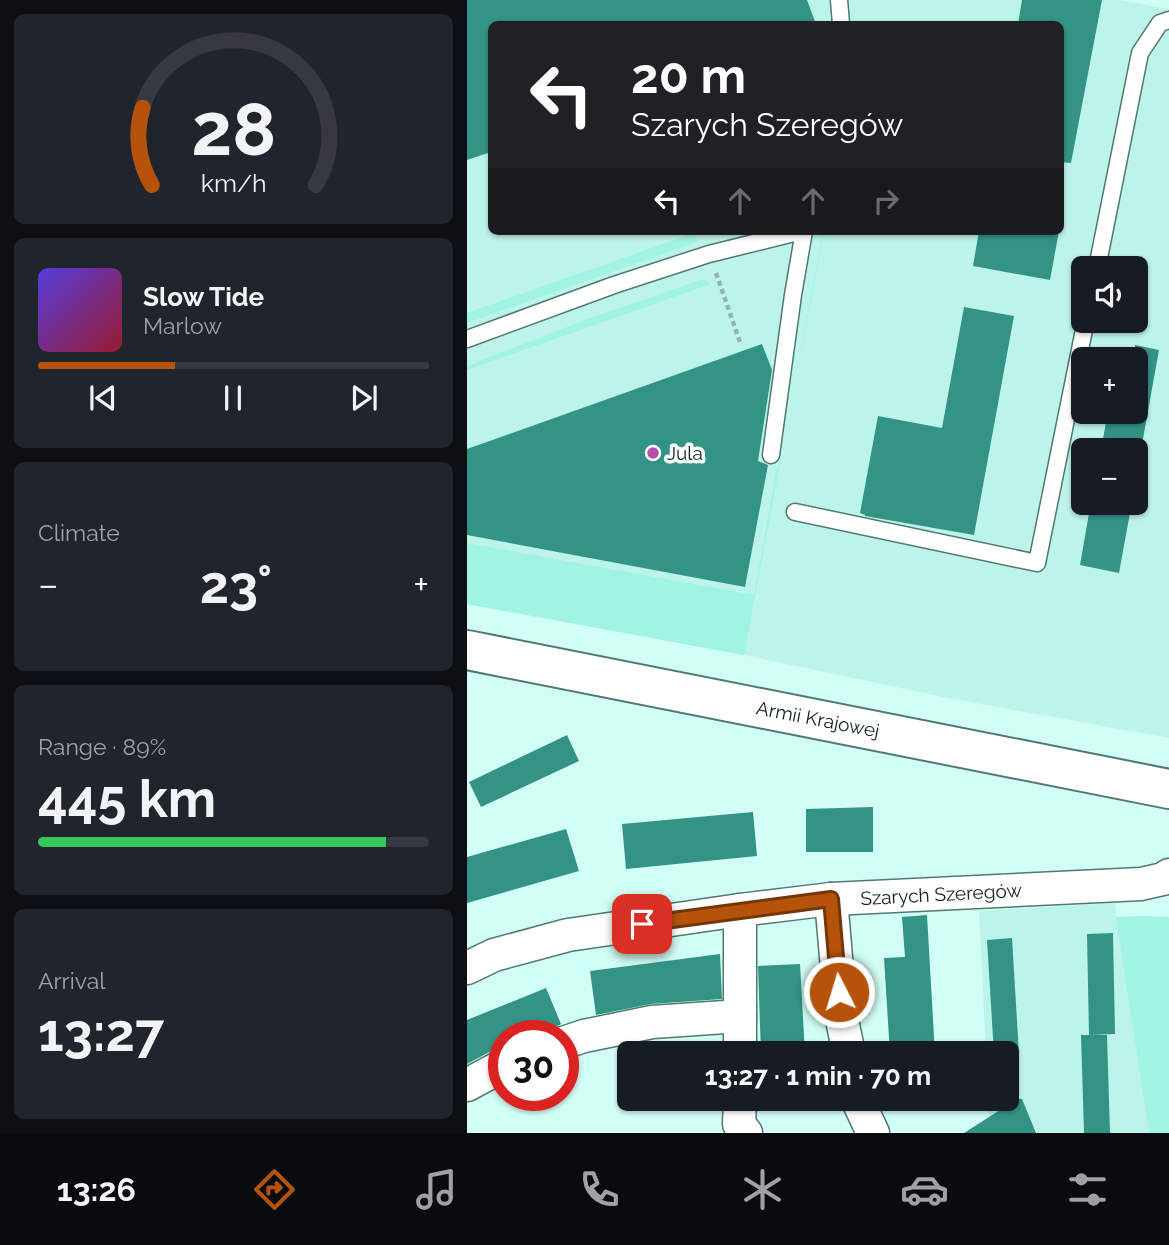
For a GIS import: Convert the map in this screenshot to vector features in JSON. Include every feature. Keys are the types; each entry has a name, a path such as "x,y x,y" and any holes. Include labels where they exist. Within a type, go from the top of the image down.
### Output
{"street":[{"name":"Armii Krajowej","path":"467,650 1169,789"},
{"name":"Szarych Szeregów","path":"467,968 494,955 568,935 741,910 831,899 1141,884 1169,875"},
{"path":"831,899 841,1015 846,1041"},
{"path":"740,1041 741,910"},
{"path":"579,1038 652,1022 740,1016"},
{"path":"467,1085 488,1074"},
{"path":"740,1111 739,1124 746,1133"},
{"path":"863,1111 873,1133"}],"lane":[{"path":"839,0 841,21"},
{"path":"1099,256 1140,53 1160,23 1169,20"},
{"path":"467,339 614,285 709,254 787,235"},
{"path":"771,455 802,235"},
{"path":"795,512 1037,562 1083,333"}],"path":[{"path":"709,254 741,345"}],"shaded area":[{"path":"467,0 1121,0 1169,9 1169,738 948,698 744,655 467,604"},
{"path":"688,235 695,235 697,242 467,323 467,313"},
{"path":"822,235 823,235 786,434"},
{"path":"704,279 711,284 467,370 467,366 590,318"},
{"path":"780,465 744,655 467,604 467,543 754,595 777,466"},
{"path":"1115,903 1149,1133 997,1133 988,1111 1019,1111 1019,1041 985,1041 979,911"},
{"path":"1116,917 1169,917 1169,1133 1149,1133"}],"building":[{"path":"467,0 807,0 815,21 488,21 488,153 467,160"},
{"path":"1022,0 1102,0 1071,163 1064,162 1064,21 1018,21"},
{"path":"978,235 1058,235 1050,280 973,266"},
{"path":"964,307 1014,316 974,535 865,516 860,513 878,416 942,428"},
{"path":"762,344 772,370 758,461 768,465 745,587 467,535 467,449"},
{"path":"1148,348 1159,350 1148,411"},
{"path":"1106,424 1146,424 1143,438 1103,438"},
{"path":"1089,515 1130,515 1119,573 1080,565"},
{"path":"567,735 579,761 481,807 469,782"},
{"path":"873,807 873,852 806,852 806,809"},
{"path":"753,812 757,856 626,869 622,824"},
{"path":"566,829 579,871 467,903 467,857"},
{"path":"927,915 934,1041 889,1041 884,958 905,957 902,917"},
{"path":"1113,933 1115,1034 1089,1035 1087,934"},
{"path":"1012,938 1018,1041 993,1041 987,940"},
{"path":"720,954 722,999 651,1004 596,1015 590,971"},
{"path":"800,964 804,1041 761,1041 758,966"},
{"path":"546,988 559,1020 488,1020 488,1053 467,1064 467,1020"},
{"path":"1081,1035 1107,1035 1110,1133 1084,1133"},
{"path":"1019,1099 1022,1099 1036,1133 964,1133 998,1111 1019,1111"}],"place":[{"name":"Jula","path":"653,453"}],"route":[{"path":"642,924 831,899 839,992"}]}
